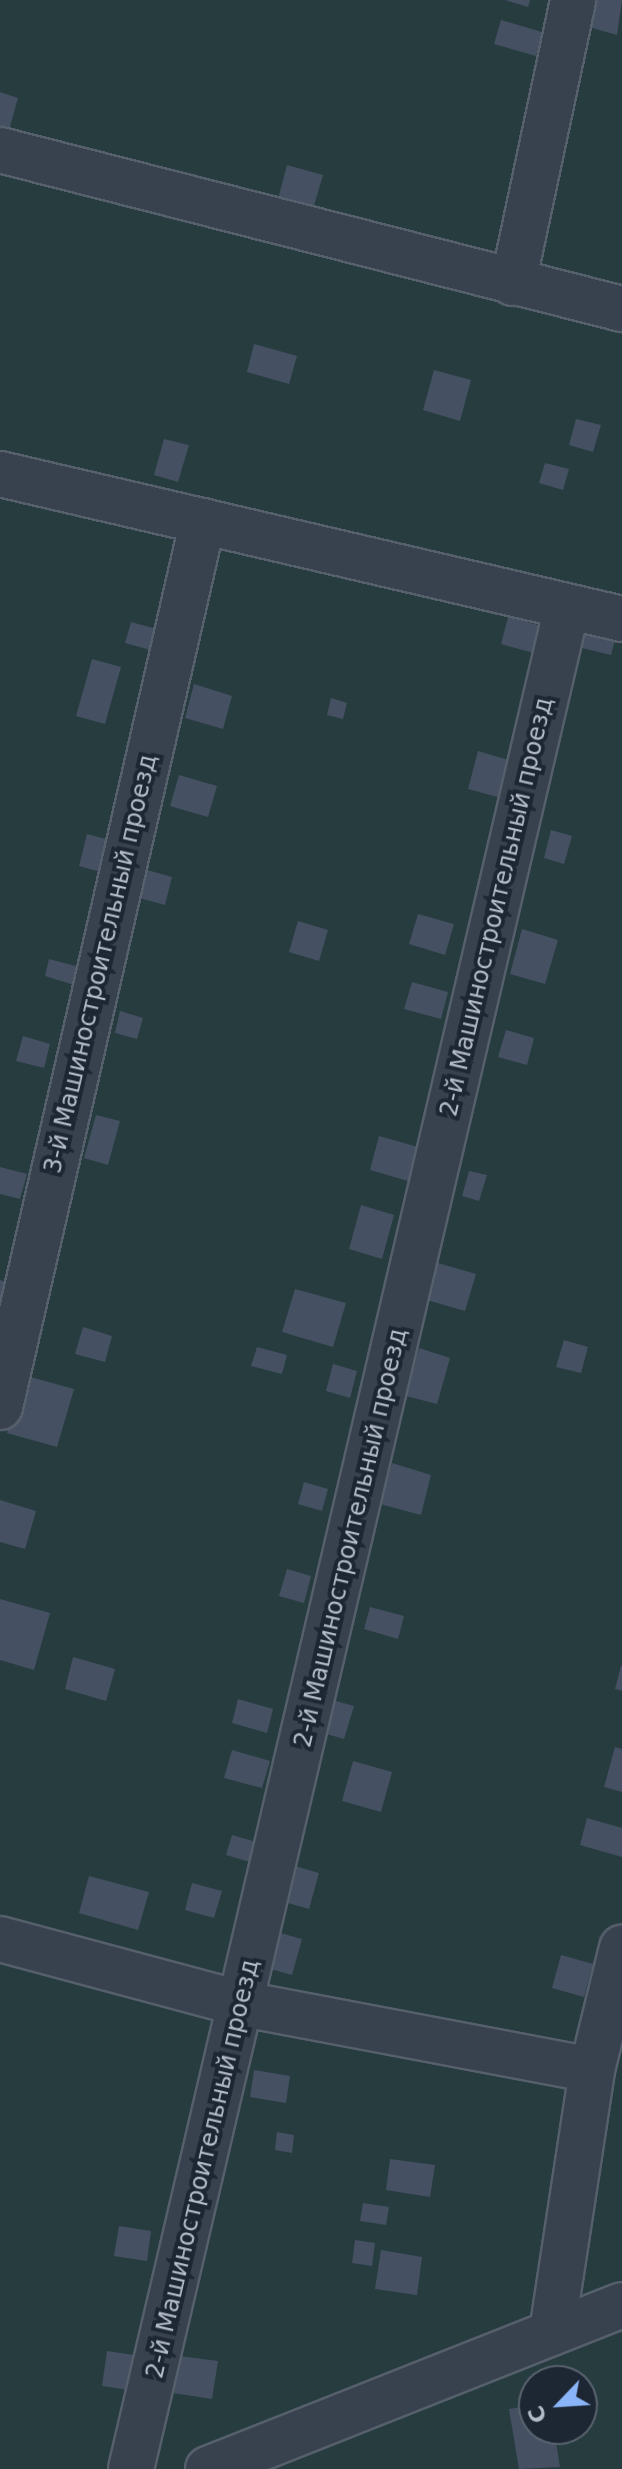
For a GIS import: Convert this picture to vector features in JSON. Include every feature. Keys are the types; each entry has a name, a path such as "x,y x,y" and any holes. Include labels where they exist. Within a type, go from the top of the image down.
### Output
{"street":[{"path":"513,283 573,0"},
{"path":"0,150 622,309"},
{"path":"0,474 622,619"},
{"name":"3-й Машиностроительный проезд","path":"0,1407 203,521"},
{"name":"2-й Машиностроительный проезд","path":"131,2469 243,2004 567,607"},
{"path":"0,1939 243,2004 592,2070"},
{"path":"552,2332 592,2070 622,1948"},
{"path":"208,2469 622,2305"}],"green space":[{"path":"0,0 622,0 622,2469 0,2469"}],"building":[{"path":"505,0 530,0 528,7"},
{"path":"589,0 622,0 617,35 582,25"},
{"path":"501,20 542,32 536,56 494,44"},
{"path":"0,92 18,98 8,134 0,132"},
{"path":"287,165 323,175 313,209 278,199"},
{"path":"254,344 297,356 289,384 247,372"},
{"path":"434,370 471,380 460,421 423,410"},
{"path":"576,419 601,425 593,452 569,445"},
{"path":"164,439 189,445 178,482 154,475"},
{"path":"545,463 569,469 563,490 539,483"},
{"path":"508,617 542,626 534,653 501,644"},
{"path":"131,622 160,630 154,651 125,643"},
{"path":"587,628 616,636 611,655 582,648"},
{"path":"92,659 121,667 105,724 76,716"},
{"path":"194,684 232,696 223,729 185,718"},
{"path":"331,698 347,703 343,719 327,715"},
{"path":"478,751 515,762 505,799 468,789"},
{"path":"179,775 217,786 208,817 170,806"},
{"path":"551,830 572,836 564,864 544,858"},
{"path":"87,834 113,841 104,873 79,866"},
{"path":"140,868 172,877 165,905 132,896"},
{"path":"418,914 454,924 445,955 409,944"},
{"path":"298,921 328,930 319,961 289,952"},
{"path":"522,929 558,940 545,984 510,974"},
{"path":"49,959 79,967 74,985 45,976"},
{"path":"412,982 448,992 441,1019 404,1009"},
{"path":"120,1011 143,1018 137,1039 115,1033"},
{"path":"506,1030 534,1038 527,1065 498,1057"},
{"path":"23,1036 50,1044 44,1068 16,1061"},
{"path":"96,1115 120,1121 108,1165 84,1158"},
{"path":"379,1136 418,1147 408,1181 370,1170"},
{"path":"0,1167 27,1174 20,1199 0,1194"},
{"path":"469,1171 487,1175 479,1201 462,1196"},
{"path":"361,1205 394,1215 382,1259 349,1249"},
{"path":"438,1263 476,1274 465,1311 427,1300"},
{"path":"0,1280 6,1282 1,1301 0,1301"},
{"path":"295,1289 346,1303 333,1347 282,1332"},
{"path":"83,1327 112,1336 105,1362 75,1354"},
{"path":"564,1340 588,1347 581,1373 556,1367"},
{"path":"257,1347 287,1355 282,1374 251,1366"},
{"path":"419,1348 450,1358 437,1404 406,1396"},
{"path":"333,1364 357,1371 350,1398 326,1391"},
{"path":"23,1375 74,1389 57,1447 7,1433"},
{"path":"392,1463 431,1475 421,1515 380,1504"},
{"path":"304,1482 328,1489 322,1511 298,1504"},
{"path":"0,1500 36,1511 25,1549 0,1542"},
{"path":"287,1569 311,1576 304,1603 279,1596"},
{"path":"0,1599 50,1613 34,1670 0,1660"},
{"path":"370,1607 404,1616 398,1639 364,1629"},
{"path":"73,1657 115,1669 106,1701 65,1689"},
{"path":"622,1666 622,1691 615,1689"},
{"path":"325,1698 354,1706 344,1739 316,1731"},
{"path":"238,1699 273,1709 267,1733 232,1723"},
{"path":"615,1747 622,1749 622,1792 604,1787"},
{"path":"232,1750 270,1761 262,1788 224,1778"},
{"path":"353,1761 392,1772 381,1812 342,1801"},
{"path":"587,1818 622,1828 622,1857 580,1845"},
{"path":"232,1835 256,1842 250,1862 226,1855"},
{"path":"291,1865 319,1873 309,1909 281,1901"},
{"path":"89,1876 149,1892 138,1930 79,1913"},
{"path":"192,1883 222,1891 214,1918 185,1910"},
{"path":"273,1931 302,1939 292,1975 263,1967"},
{"path":"561,1955 593,1964 584,1997 552,1988"},
{"path":"254,2070 290,2076 286,2103 250,2097"},
{"path":"277,2132 294,2135 292,2153 275,2150"},
{"path":"390,2159 435,2165 430,2197 386,2190"},
{"path":"363,2203 389,2207 386,2225 360,2221"},
{"path":"119,2226 151,2231 147,2261 114,2256"},
{"path":"355,2240 375,2243 372,2266 352,2263"},
{"path":"381,2250 422,2257 417,2295 375,2289"},
{"path":"107,2351 134,2355 129,2390 102,2386"},
{"path":"179,2356 218,2361 212,2399 173,2393"},
{"path":"518,2408 518,2445 557,2445 560,2467 519,2469 509,2409"}]}
